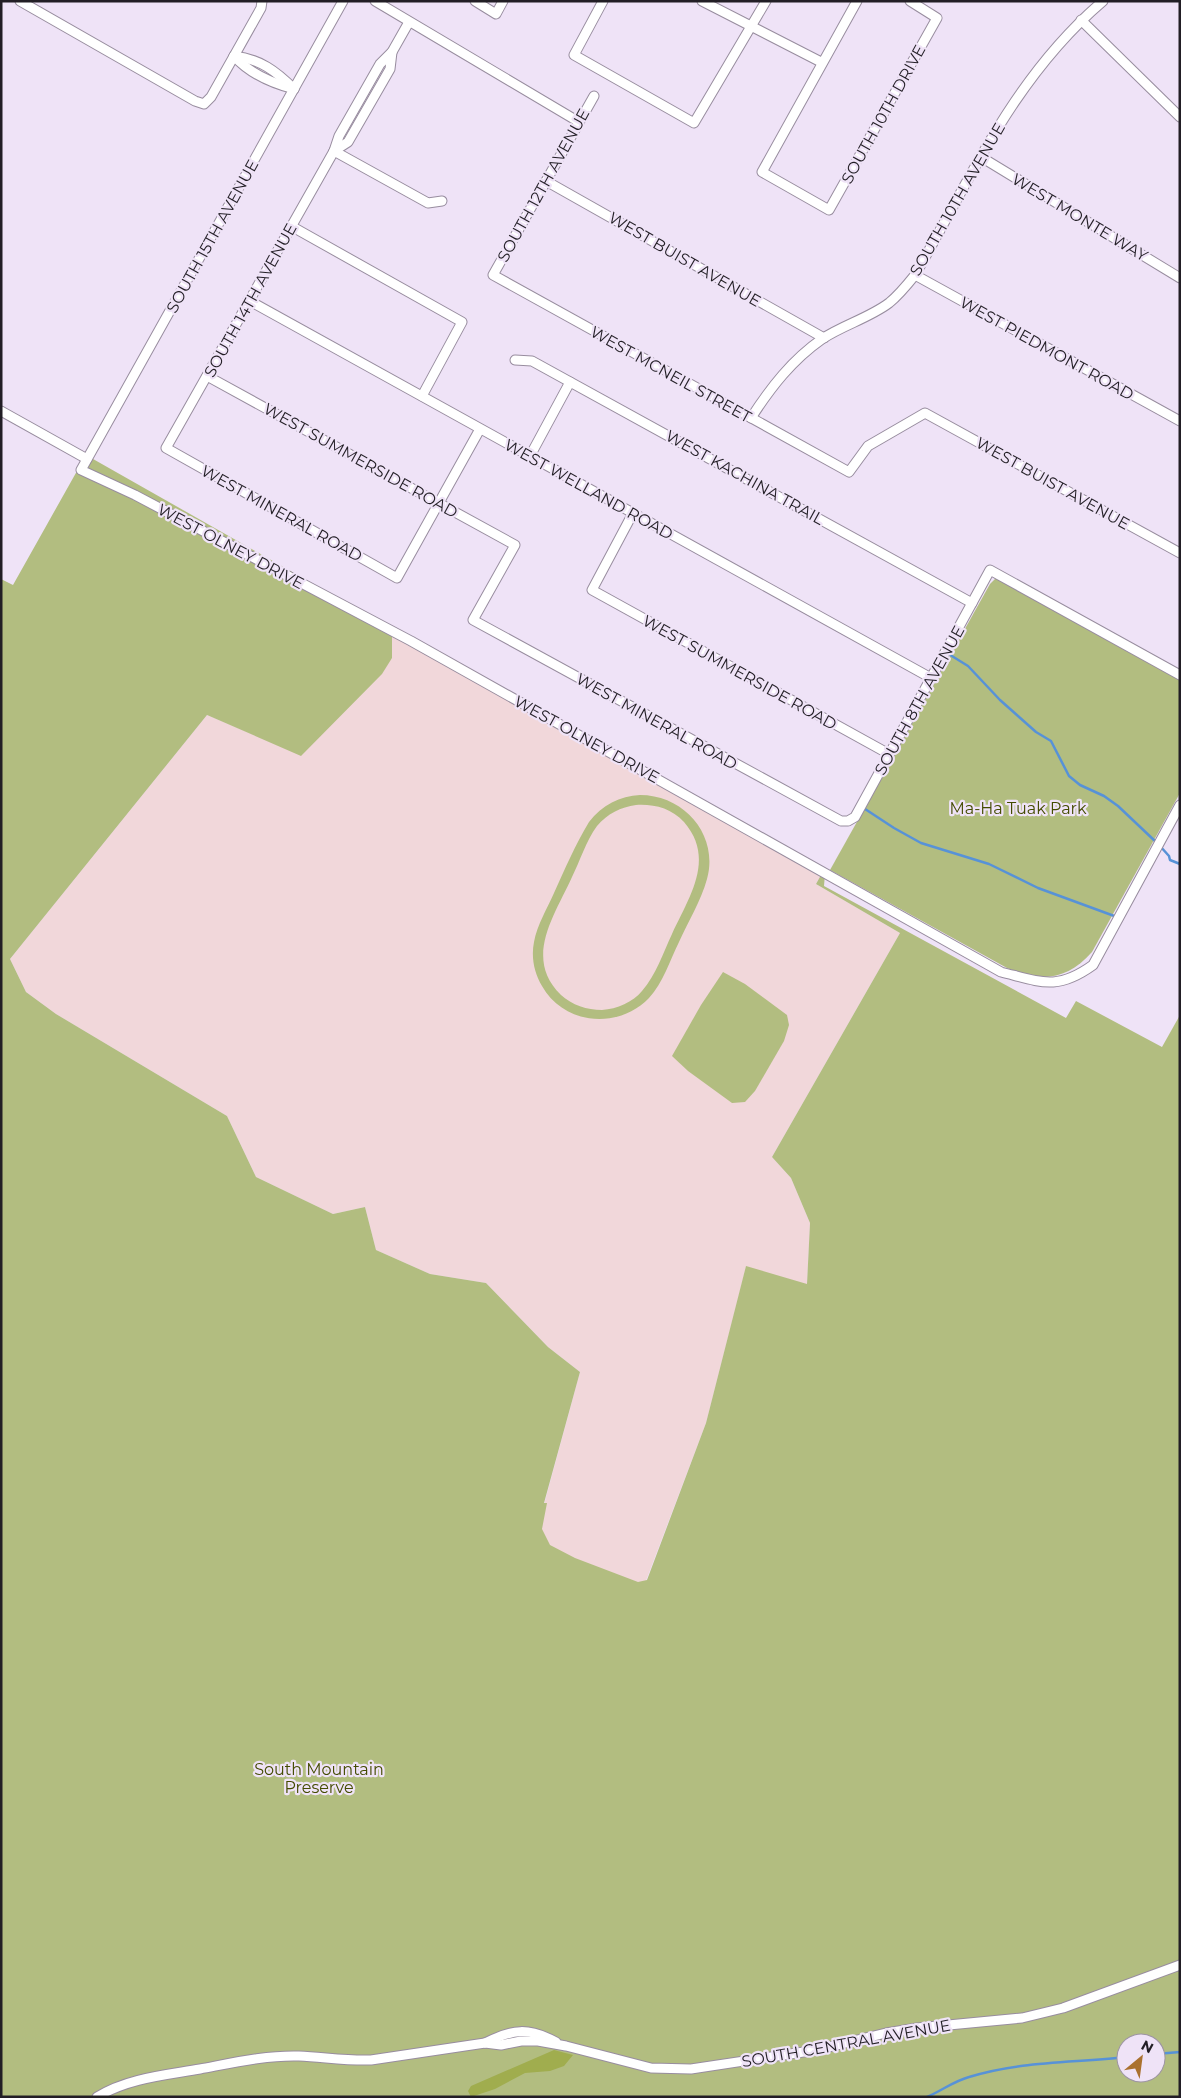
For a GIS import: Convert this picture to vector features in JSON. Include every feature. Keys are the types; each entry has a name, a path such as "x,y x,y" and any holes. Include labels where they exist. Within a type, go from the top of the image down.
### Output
{"street":[{"path":"20,1 204,104 211,97 260,8 262,1"},
{"name":"SOUTH 15TH AVENUE","path":"81,470 342,1"},
{"path":"375,1 579,122"},
{"path":"475,1 496,14 503,1"},
{"path":"603,1 574,55 694,124 766,1"},
{"path":"702,1 821,62 857,1"},
{"name":"SOUTH 10TH DRIVE","path":"821,62 762,172 829,210 937,18 910,1"},
{"name":"SOUTH 10TH AVENUE","path":"751,418 794,361 824,338 897,297 915,275 1001,120 1032,75 1081,20 1103,1"},
{"path":"1081,20 1180,117"},
{"name":"SOUTH 14TH AVENUE","path":"166,448 334,151 339,136 380,64 392,52 409,22"},
{"name":"SOUTH 14TH AVENUE","path":"334,151 348,142 390,69 392,52"},
{"path":"234,56 251,58 279,74 294,89"},
{"path":"234,56 245,68 274,84 294,89"},
{"path":"258,75 263,65"},
{"path":"374,75 383,80"},
{"name":"SOUTH 12TH AVENUE","path":"493,275 594,96"},
{"path":"334,151 428,203 442,201"},
{"name":"WEST MONTE WAY","path":"981,157 1180,278"},
{"name":"WEST BUIST AVENUE","path":"546,180 824,338"},
{"path":"291,226 462,322 422,396"},
{"name":"WEST MCNEIL STREET","path":"493,275 849,472"},
{"name":"WEST PIEDMONT ROAD","path":"915,275 1180,421"},
{"name":"WEST WELLAND ROAD","path":"248,300 931,678"},
{"name":"WEST KACHINA TRAIL","path":"515,360 532,360 972,603"},
{"name":"WEST SUMMERSIDE ROAD","path":"207,376 515,545 473,620"},
{"path":"530,456 570,382"},
{"path":"1,411 87,459"},
{"name":"WEST BUIST AVENUE","path":"849,472 868,446 925,413 1180,553"},
{"path":"439,503 480,429"},
{"name":"WEST MINERAL ROAD","path":"166,448 398,578 439,503"},
{"name":"WEST OLNEY DRIVE","path":"81,470 135,495 411,641 1001,972 1048,984 1076,977 1093,965 1180,806"},
{"name":"WEST SUMMERSIDE ROAD","path":"633,513 592,590 889,754"},
{"name":"SOUTH 8TH AVENUE","path":"841,821 848,821 855,817 990,570 1180,675"},
{"name":"WEST MINERAL ROAD","path":"473,620 841,821"},
{"name":"SOUTH CENTRAL AVENUE","path":"97,2097 124,2085 156,2075 273,2056 300,2056 354,2061 371,2060 484,2043 501,2045 532,2041 566,2046 650,2068 679,2070 700,2068 817,2050 901,2030 1022,2018 1063,2008 1180,1965"}],"shaded area":[{"path":"392,636 821,875 816,884 900,933 772,1157 791,1178 810,1223 807,1285 746,1267 706,1423 644,1586 533,1545 580,1372 548,1347 486,1283 430,1274 376,1250 365,1207 333,1214 256,1177 227,1116 56,1014 26,992 10,959 207,715 301,755 392,658"}],"green space":[{"name":"South Mountain Preserve","path":"86,455 825,874 824,886 1066,1018 1076,1001 1162,1047 1180,1015 1180,2097 1,2097 1,579 13,585","holes":["392,636 821,875 816,884 900,933 772,1157 791,1178 810,1223 807,1284 746,1266 706,1423 647,1580 638,1582 575,1558 550,1545 542,1529 547,1503 544,1503 580,1372 548,1347 486,1283 430,1274 376,1250 365,1207 333,1214 256,1177 227,1116 56,1014 26,992 10,959 207,715 301,756 382,674 392,658"]},
{"name":"Ma-Ha Tuak Park","path":"995,579 1000,579 1180,679 1180,793 1092,952 1073,968 1053,976 1031,976 1007,968 830,870 990,584"},
{"path":"633,796 656,797 671,802 684,810 695,821 703,834 708,848 707,879 698,903 654,992 636,1008 622,1015 607,1019 592,1019 564,1009 552,999 542,986 535,970 533,959 534,942 542,917 589,822 612,802","holes":["643,805 656,806 668,810 684,822 693,836 698,850 699,864 696,878 686,906 659,964 642,991 629,1002 613,1008 602,1010 585,1008 565,999 550,981 544,966 543,951 546,936 586,845 597,826 605,818 620,809"]},
{"path":"723,972 745,984 787,1015 789,1025 784,1041 755,1091 745,1102 732,1103 688,1071 672,1056 701,1005"},
{"path":"554,2050 573,2055 564,2066 550,2071 525,2073 495,2089 471,2097 468,2091 471,2086"}],"waterway":[{"path":"947,653 968,666 1000,700 1036,732 1051,741 1069,776 1080,785 1104,796 1118,806 1156,842"},
{"path":"862,807 921,843 989,864 1038,888 1117,917"},
{"path":"1160,846 1169,856 1170,860 1180,864"},
{"path":"1166,2053 1180,2052"},
{"path":"927,2097 958,2081 988,2072 1027,2065 1116,2058"}]}
